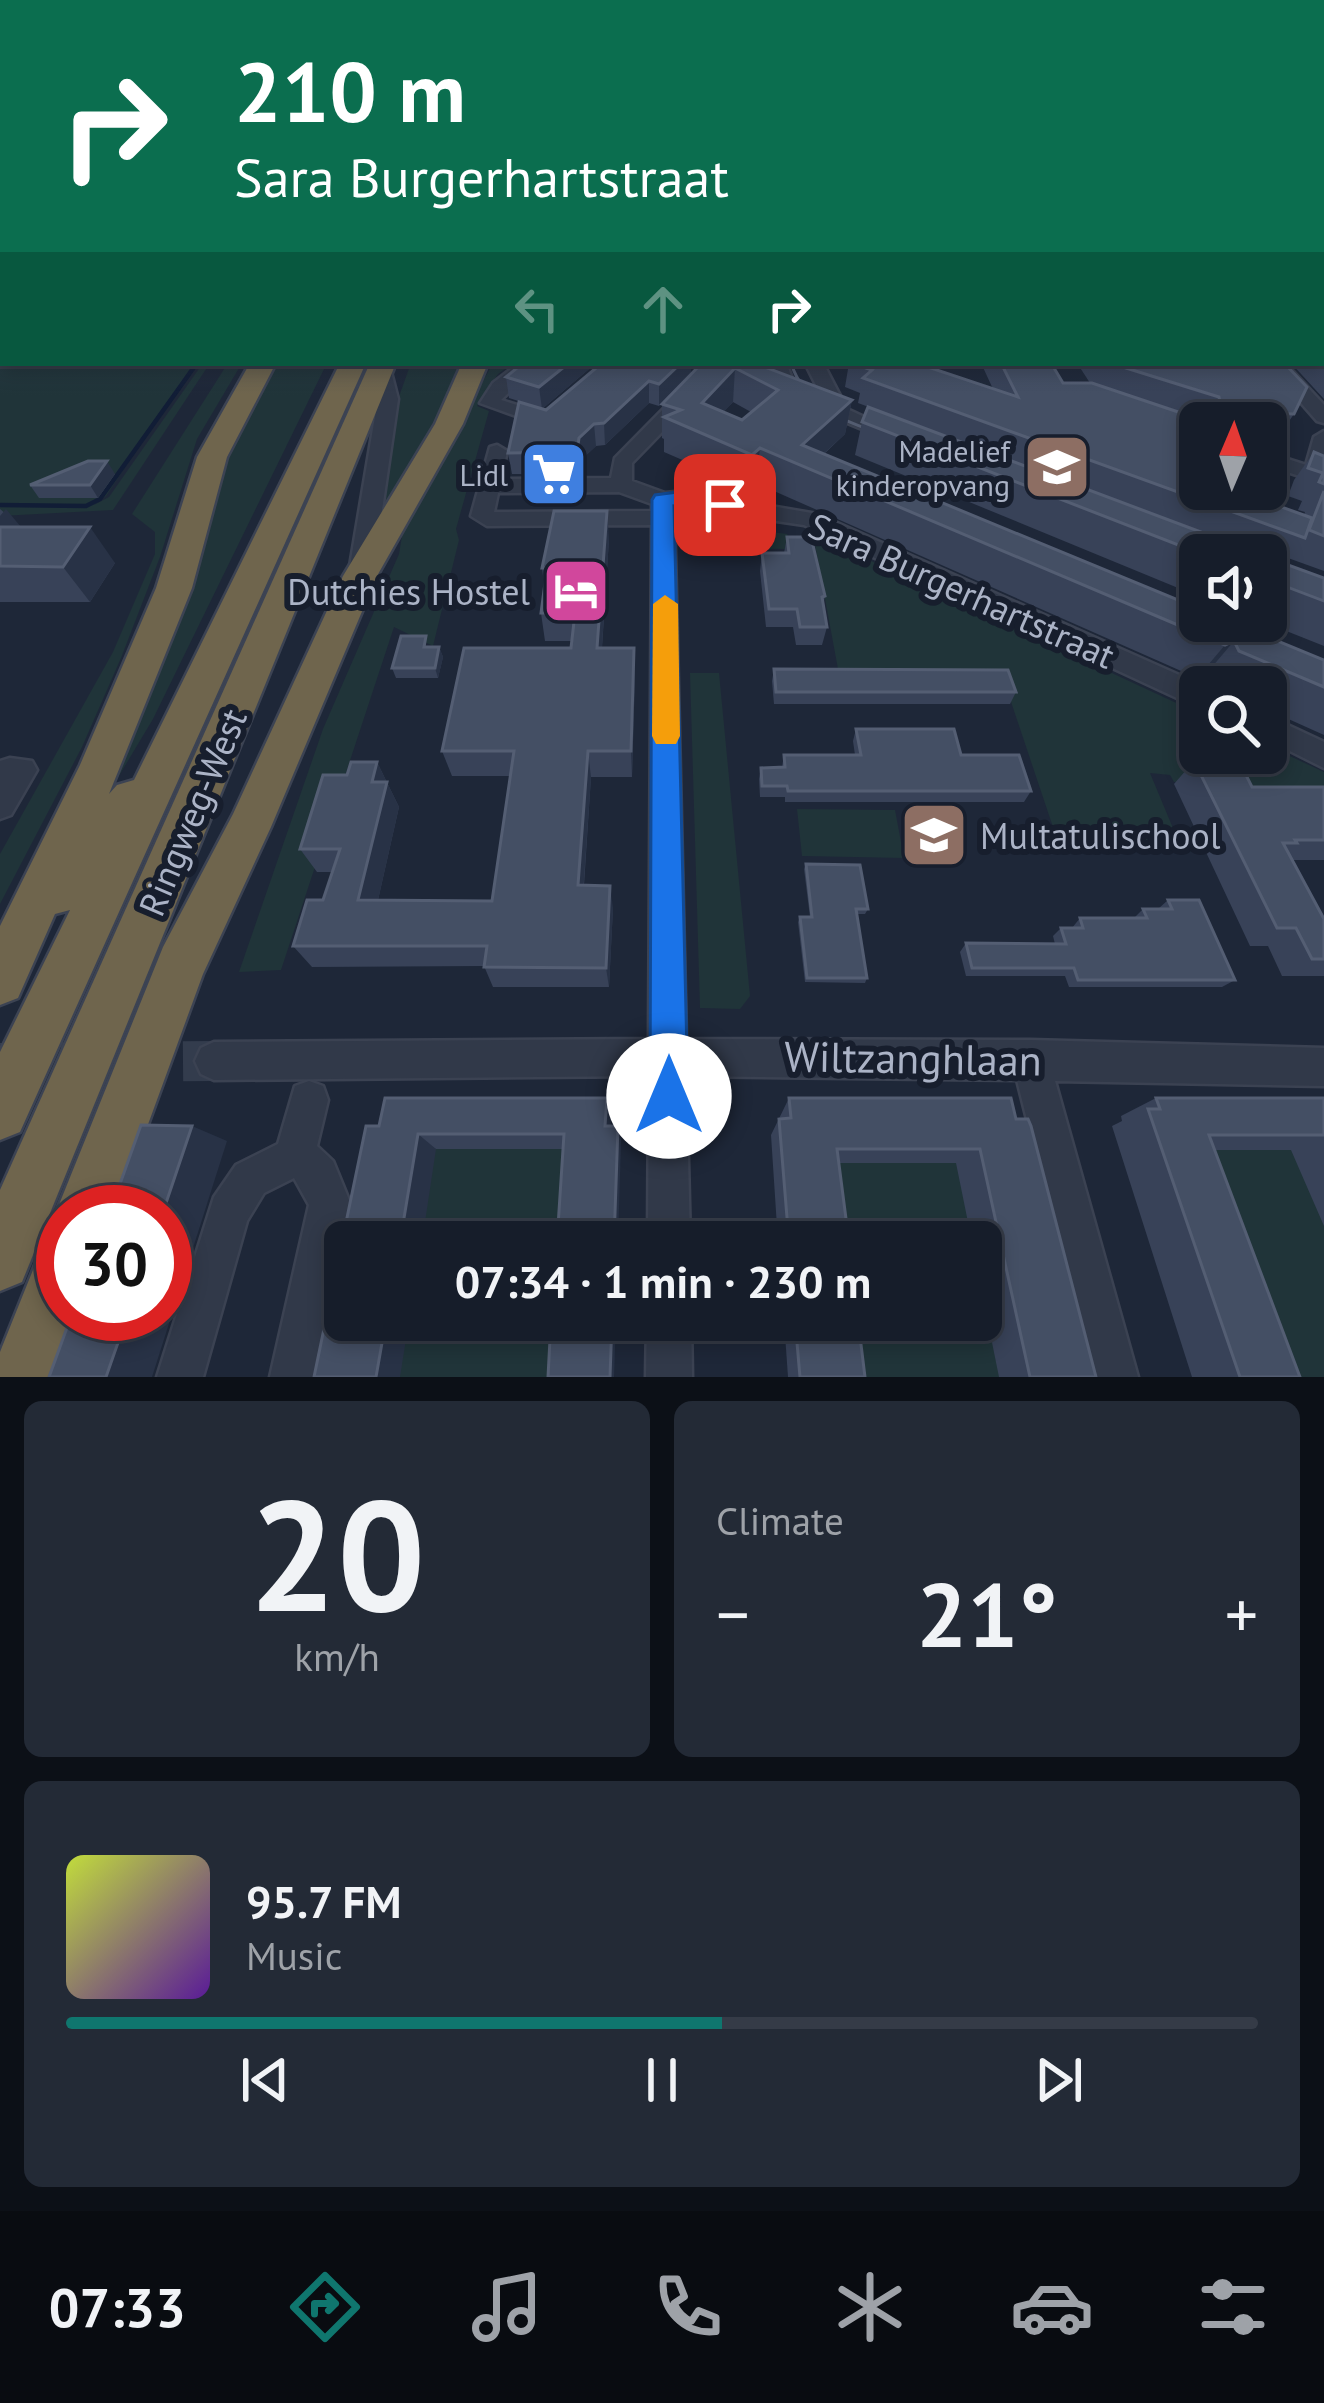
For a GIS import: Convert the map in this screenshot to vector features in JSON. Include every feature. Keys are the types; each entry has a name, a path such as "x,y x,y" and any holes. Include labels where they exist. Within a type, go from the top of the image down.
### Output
{"highway":[{"path":"10,961 101,765 174,587 212,457 259,366"},
{"name":"Ringweg-West","path":"0,1260 229,728 367,366"},
{"name":"Ringweg-West","path":"0,1112 170,752 367,366"},
{"path":"96,1185 181,965 249,827 361,576 449,424 474,366"},
{"path":"181,965 229,728"},
{"path":"10,961 170,752"},
{"path":"123,1185 230,898 249,827"},
{"path":"22,1377 36,1341"},
{"path":"52,1377 66,1341"}],"street":[{"path":"361,576 388,399 367,366"},
{"path":"526,366 500,387 490,403 546,422 563,407"},
{"path":"621,485 622,462 704,366"},
{"path":"779,366 787,389 814,380 840,415 905,439"},
{"path":"1278,366 1324,416"},
{"path":"1287,465 1319,476 1324,436"},
{"path":"497,451 489,486 621,485 663,509 669,1221"},
{"name":"Sara Burgerhartstraat","path":"489,486 482,516 487,519 663,509 685,498 809,519 1179,686"},
{"path":"1287,737 1324,756"},
{"path":"0,806 22,770 10,770"},
{"path":"1030,1059 1115,1377"},
{"name":"Wiltzanghlaan","path":"214,1061 1030,1059 1324,1067"},
{"path":"294,1156 308,1100"},
{"path":"180,1377 229,1212 250,1179 294,1156 310,1162 330,1204 293,1377"},
{"path":"669,1341 669,1377"}],"green space":[{"path":"0,366 192,366 106,496 94,505 109,497 201,366 208,366 113,510 0,516"},
{"path":"226,366 240,366 197,439 160,557 82,747 0,904 0,854 113,652 155,554 155,532 132,514"},
{"path":"270,366 326,366 153,719 80,841 176,627 205,543 230,443"},
{"path":"410,366 460,366 443,414 379,529 392,416"},
{"path":"491,366 509,366 477,406 489,411 456,529 459,540 433,646 394,627 281,970 239,972 323,729 399,554 404,524"},
{"path":"694,522 787,534 795,549 695,548"},
{"path":"813,534 1179,704 1179,774 1287,774 1287,755 1324,772 1324,807 1217,781 1174,782 1170,775 1150,773 1180,845 1059,845 1001,672 838,669"},
{"path":"690,673 719,673 750,996 740,1009 700,1008"},
{"path":"797,809 895,810 904,858 802,856"},
{"path":"1152,1129 1285,1132 1324,1220 1324,1377 1238,1377"},
{"path":"581,1140 575,1221 413,1221 426,1144"},
{"path":"813,1143 962,1145 978,1221 819,1221"},
{"path":"1002,1338 1010,1377 832,1377 829,1341"},
{"path":"394,1341 567,1341 564,1377 388,1377"}],"building":[{"path":"519,366 565,366 539,387 506,377"},
{"path":"598,366 678,366 659,384 649,381 604,423 594,424 579,438 577,452 508,453 519,402 546,410"},
{"path":"699,366 762,366 852,400 802,445 1179,600 1179,626 760,448 752,455 664,417 681,410 662,404","holes":["735,368 778,390 742,420 702,403"]},
{"path":"860,366 925,366 1018,397 1002,366 1053,366 1063,383 1092,383 1179,412 1179,492 863,378 872,370"},
{"path":"1120,366 1287,366 1307,387 1294,414 1287,414 1287,402 1220,402 1219,397"},
{"path":"868,407 1206,534 1179,534 1179,545 862,422"},
{"path":"1314,452 1324,456 1324,484 1319,482 1323,473 1308,468"},
{"path":"88,461 107,461 90,485 30,485"},
{"path":"1324,491 1324,536 1309,530"},
{"path":"1287,509 1312,518 1305,538 1228,510"},
{"path":"554,511 607,511 597,648 634,648 631,751 588,751 578,885 610,886 606,968 484,967 487,946 293,946 307,900 323,900 340,849 300,849 323,775 347,775 351,762 377,762 372,782 387,782 358,900 492,901 514,751 442,751 464,648 571,648 575,613 541,613 547,568 542,568"},
{"path":"0,527 90,527 63,567 0,566"},
{"path":"787,537 811,537 827,627 800,627 797,609 769,609 762,553 789,553"},
{"path":"1287,565 1324,578 1324,601 1287,587"},
{"path":"401,636 426,636 424,647 439,647 435,668 392,668"},
{"path":"1234,642 1280,642 1324,660 1324,687 1287,671 1287,666 1274,666 1239,651"},
{"path":"774,669 1008,670 1016,692 776,692"},
{"path":"856,729 954,729 961,755 1019,755 1031,791 788,791 787,786 762,786 761,768 785,767 784,755 861,755"},
{"path":"1200,774 1246,774 1252,787 1324,787 1324,840 1283,843 1324,919 1324,959 1312,959 1296,928 1277,928"},
{"path":"806,864 860,865 868,909 856,909 867,978 807,978 800,917 812,917"},
{"path":"1168,900 1199,900 1235,980 1078,980 1074,968 972,968 966,943 1066,944 1061,928 1083,928 1080,918 1147,918 1143,909 1172,909"},
{"path":"385,1098 607,1098 605,1126 618,1126 615,1221 558,1221 564,1134 418,1134 404,1221 346,1221 366,1126 379,1126"},
{"path":"789,1098 1011,1098 1016,1119 1028,1119 1031,1126 1096,1377 1030,1377 1002,1249 1002,1221 996,1221 980,1149 837,1149 846,1221 787,1221 779,1119 791,1118"},
{"path":"1156,1098 1324,1098 1324,1135 1209,1135 1300,1377 1240,1377 1148,1109 1160,1109"},
{"path":"141,1125 192,1126 172,1185 120,1185"},
{"path":"324,1329 324,1341 382,1341 376,1377 314,1377"},
{"path":"62,1341 119,1341 106,1377 49,1377"},
{"path":"550,1341 611,1341 610,1377 548,1377"},
{"path":"797,1341 861,1341 865,1377 800,1377"}],"waterway":[{"path":"0,505 86,506 100,499 195,366"}],"tunnel":[{"path":"0,1063 214,1061"}],"tram line":[{"path":"792,366 819,404 847,421 895,439"}],"slow traffic":[{"path":"665,604 666,736"}],"place":[{"name":"Madelief kinderopvang","path":"1057,467"},
{"name":"Lidl","path":"554,474"},
{"name":"Dutchies Hostel","path":"576,591"},
{"name":"Multatulischool","path":"934,835"}],"route":[{"path":"669,1096 663,500 675,497 725,505"}]}
